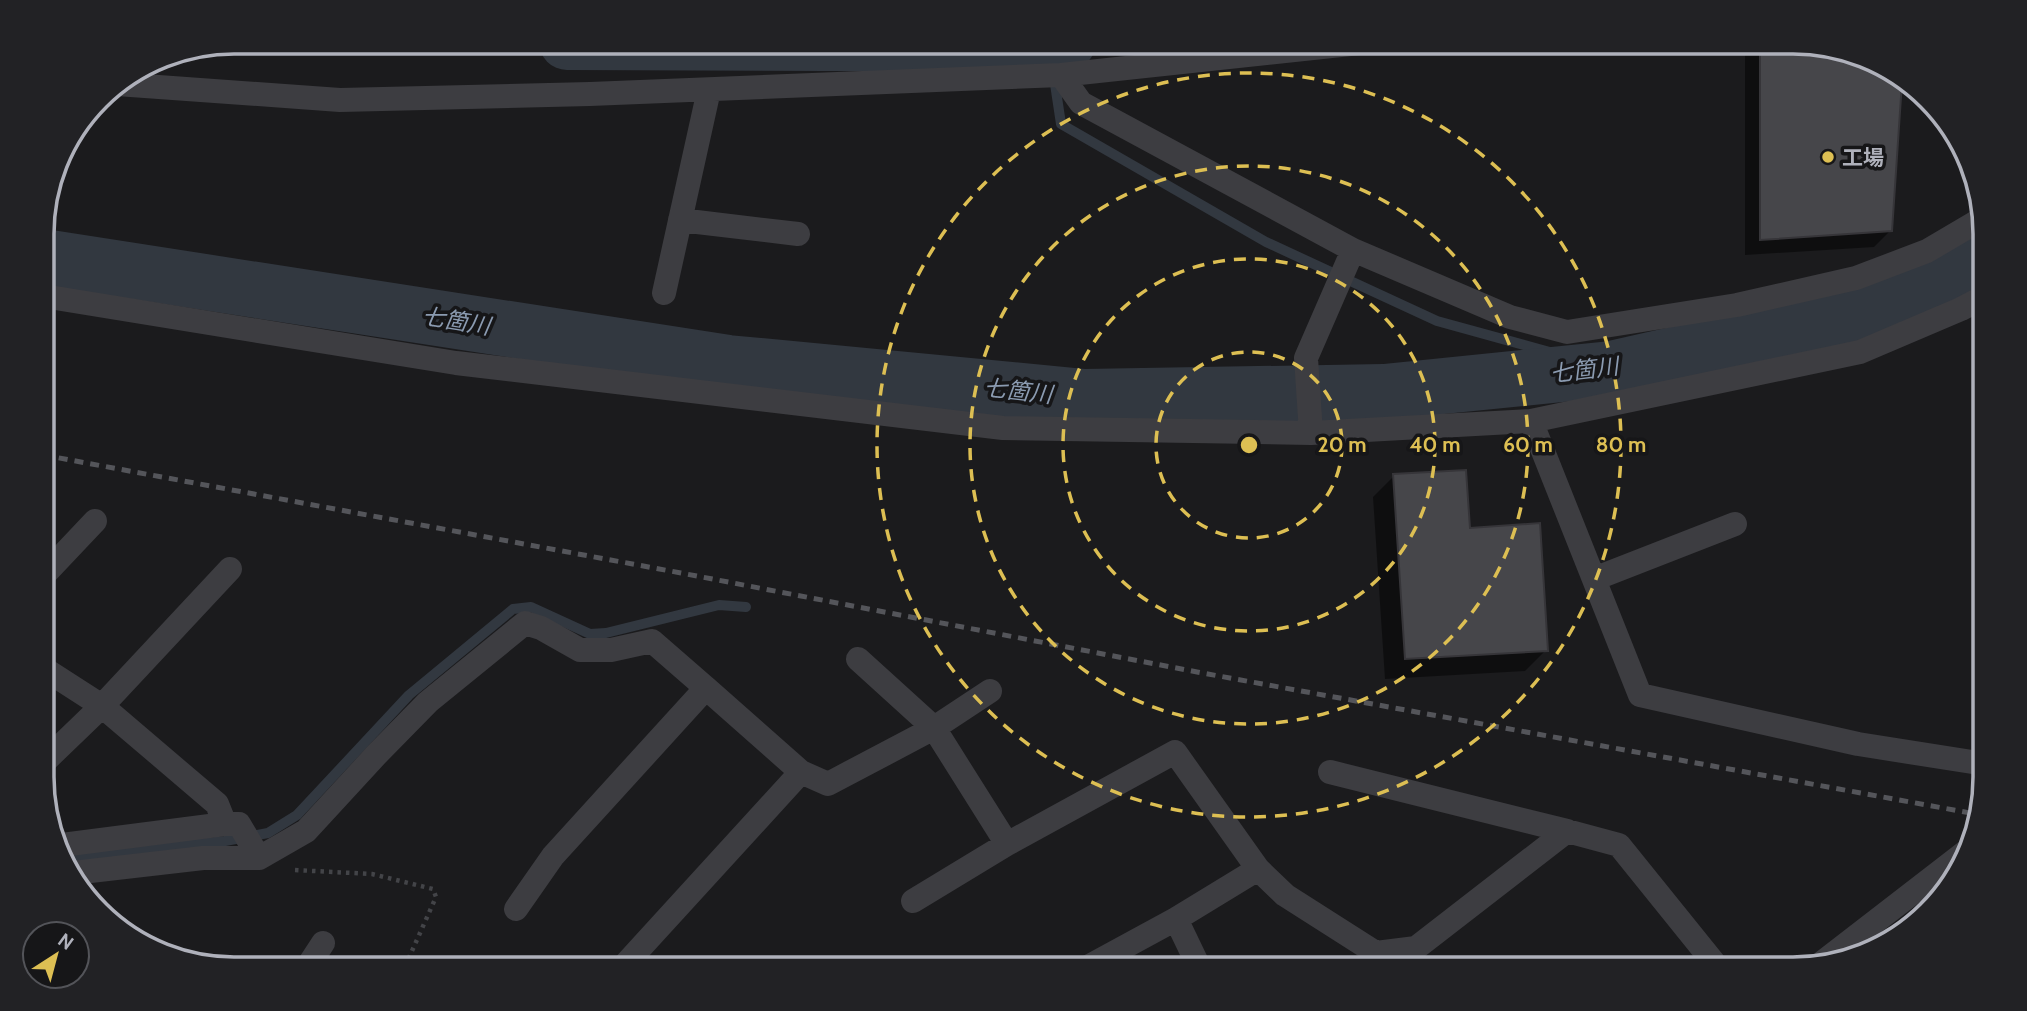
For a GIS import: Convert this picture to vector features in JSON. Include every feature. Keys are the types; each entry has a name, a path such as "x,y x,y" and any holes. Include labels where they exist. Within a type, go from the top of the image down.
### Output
{"street":[{"path":"134,85 340,100 709,90 1061,75 1257,54"},
{"path":"1061,75 1082,103 1353,250 1510,317 1567,332 1737,304 1856,278 1927,251 1972,224"},
{"path":"664,293 709,90"},
{"path":"680,220 797,234"},
{"path":"1311,433 1306,358 1353,250"},
{"path":"55,298 457,363 1003,428 1311,433 1531,421 1860,352 1973,303"},
{"path":"1531,421 1640,695 1858,744 1973,762"},
{"path":"54,564 95,521"},
{"path":"1594,579 1735,524"},
{"path":"54,752 102,706 230,569"},
{"path":"68,845 245,840 306,831 428,702 525,623 541,628 580,650 611,650 652,641 801,772 828,784 934,728 990,691"},
{"path":"858,659 934,728 1007,844"},
{"path":"54,675 102,706 217,804 245,840"},
{"path":"516,909 553,856 706,688"},
{"path":"913,901 1007,844 1175,752 1258,869 1286,895 1376,953 1416,948 1567,831"},
{"path":"632,957 801,772"},
{"path":"1330,772 1619,845 1709,956"},
{"path":"82,872 203,858 245,840"},
{"path":"1839,950 1949,865"},
{"path":"1107,956 1176,919 1258,869"},
{"path":"1176,919 1194,956"},
{"path":"314,957 323,943"}],"path":[{"path":"245,840 274,869 372,874 433,889 436,897 409,957"}],"building":[{"name":"工場","path":"1760,54 1792,54 1839,60 1882,78 1901,92 1892,231 1760,240"},
{"path":"1466,470 1470,528 1540,523 1548,651 1405,659 1393,474"}],"waterway":[{"path":"1050,54 1061,124 1266,242 1437,321 1611,369"},
{"name":"七箇川","path":"55,259 728,363 1085,397 1384,392 1611,369 1863,312 1941,281 1973,263"},
{"path":"74,857 225,841 268,833 297,815 409,695 513,609 531,607 590,634 606,633 719,605 746,607"}],"railway":[{"path":"55,457 1197,672 1969,813"}],"place":[{"name":"工場","path":"1828,157"}]}
